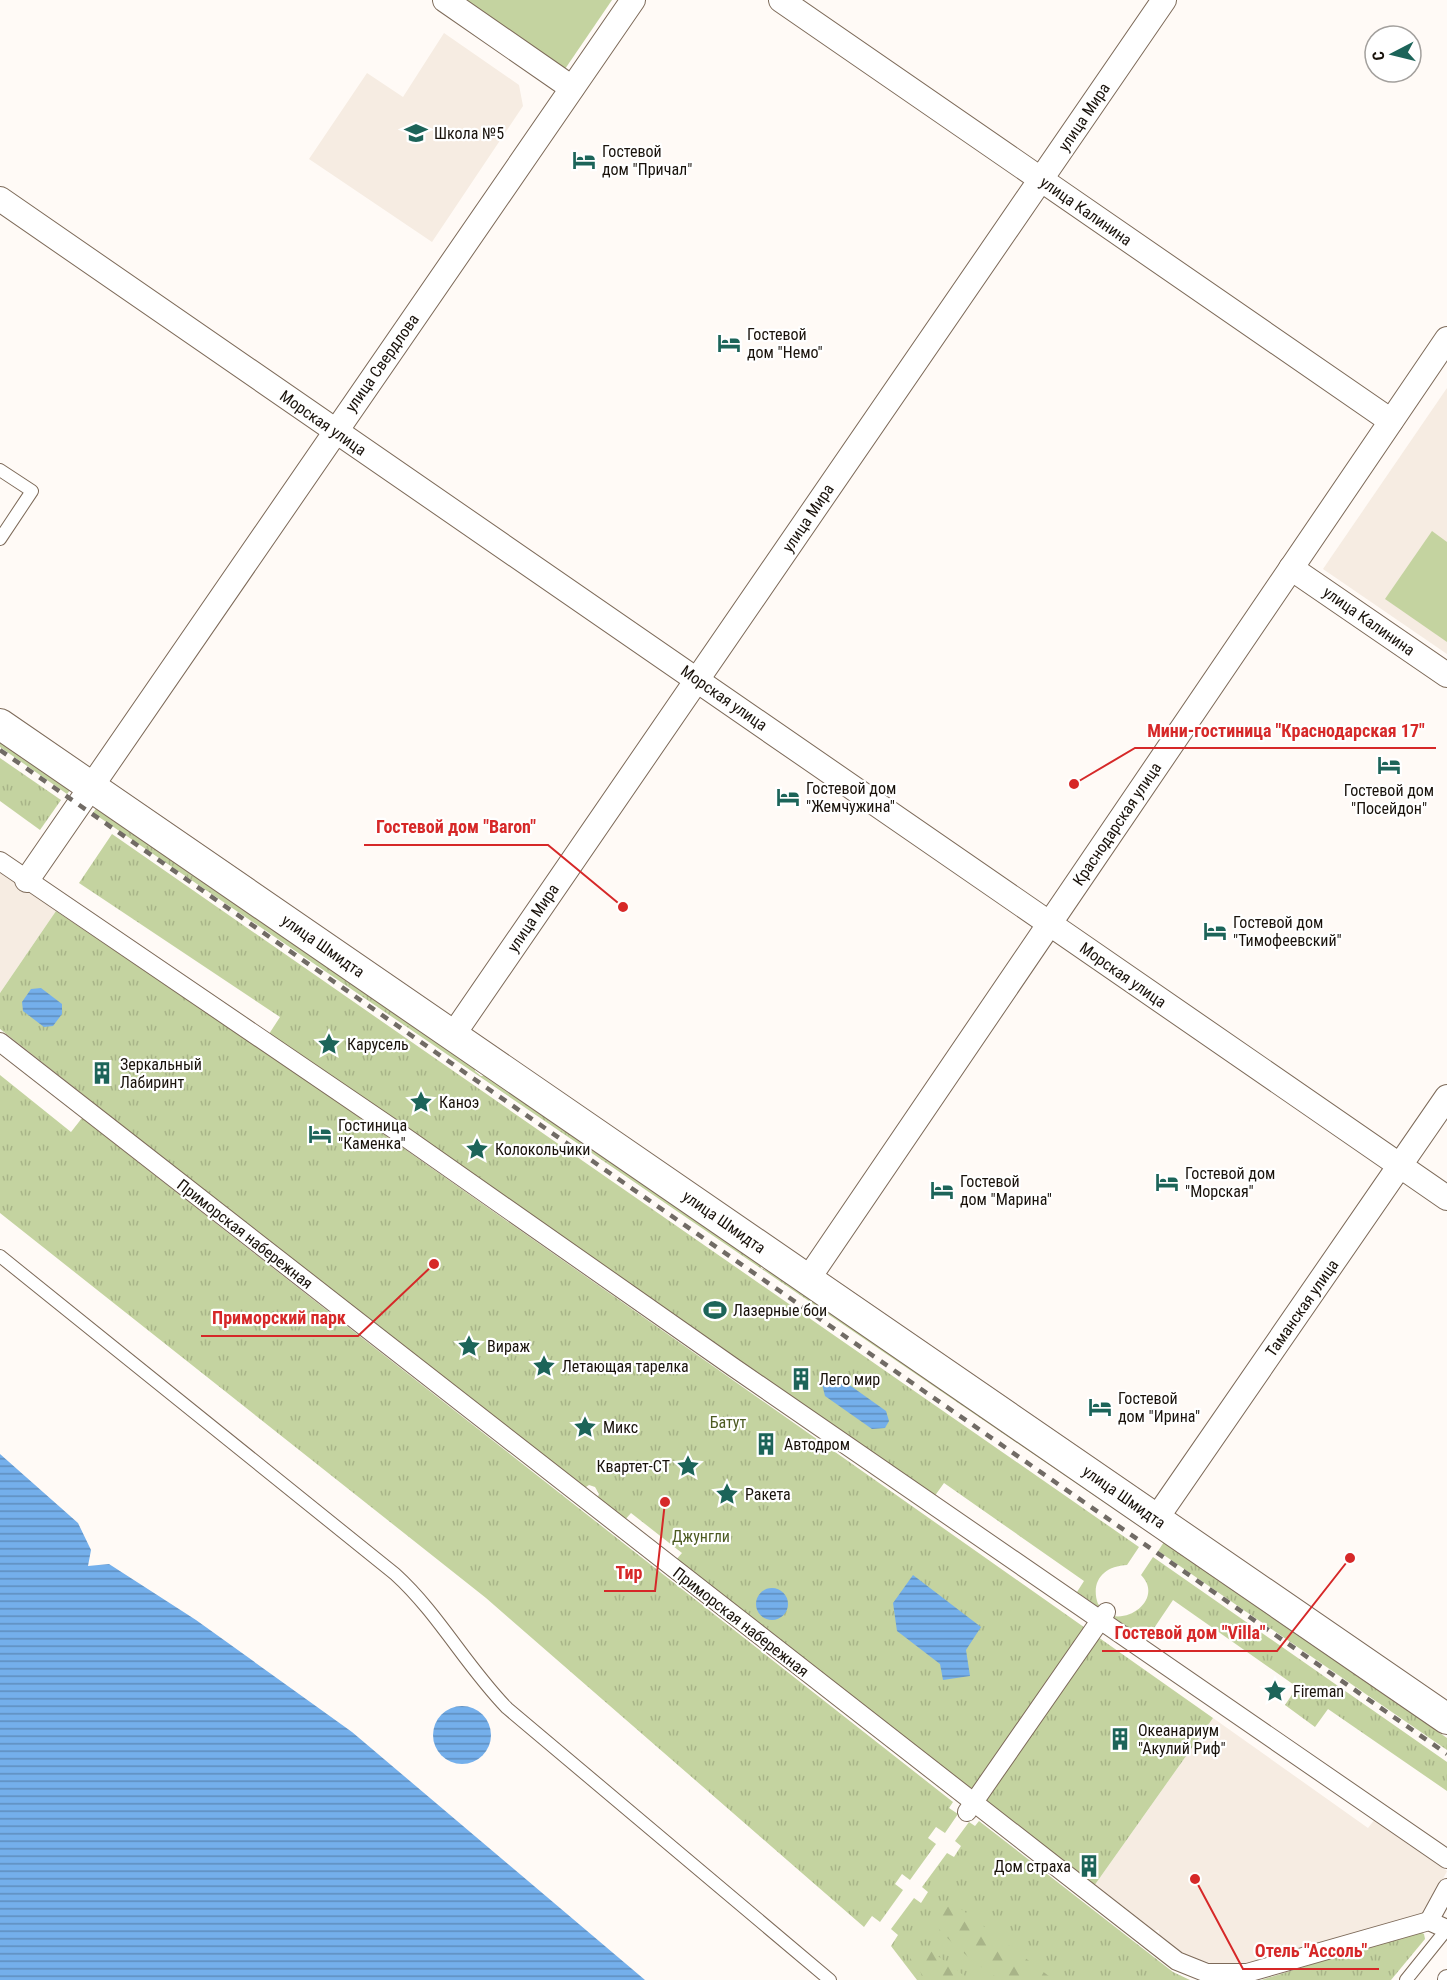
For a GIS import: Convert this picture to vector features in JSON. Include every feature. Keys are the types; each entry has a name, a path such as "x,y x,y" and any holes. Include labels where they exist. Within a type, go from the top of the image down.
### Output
{"street":[{"path":"445,0 572,88"},
{"name":"улица Свердлова","path":"27,880 633,0"},
{"name":"улица Калинина","path":"781,0 1391,421"},
{"name":"улица Мира","path":"453,1035 1164,0"},
{"name":"Морская улица","path":"0,199 1447,1198"},
{"name":"Краснодарская улица","path":"808,1279 1447,339"},
{"name":"улица Калинина","path":"1292,568 1447,675"},
{"name":"улица Шмидта","path":"0,724 1447,1719"},
{"path":"0,861 395,1130 694,1340 1103,1616 1446,1857"},
{"name":"Приморская набережная","path":"0,1042 970,1808 1177,1961 1199,1971 1227,1974 1256,1972 1429,1922"},
{"name":"Таманская улица","path":"1156,1519 1447,1097"},
{"path":"970,1808 1103,1616"},
{"path":"1447,1888 1429,1922 1447,1929"}],"lane":[{"path":"0,470 32,491 0,539"},
{"path":"0,1256 395,1574 425,1605 478,1677 507,1708 830,1980"},
{"path":"1406,1980 1447,1929"}],"shaded area":[{"name":"Школа №5","path":"444,33 519,85 523,106 432,242 309,159 367,73 403,97"},
{"path":"1447,388 1447,654 1323,569"},
{"path":"0,871 56,911 0,993"},
{"path":"1213,1718 1368,1828 1375,1819 1447,1871 1426,1913 1294,1952 1285,1947 1280,1950 1278,1957 1250,1964 1218,1965 1179,1954 1160,1939 1159,1930 1150,1931 1094,1886"}],"green space":[{"path":"463,0 612,0 565,69"},
{"path":"1432,531 1447,542 1447,642 1385,599"},
{"path":"0,739 42,768 42,772 53,776 71,789 67,794 0,747"},
{"path":"0,758 61,800 40,830 0,801"},
{"path":"97,807 475,1067 475,1071 481,1076 487,1075 761,1263 761,1268 773,1273 1149,1533 93,813"},
{"path":"112,834 1139,1547 1127,1565 1112,1568 1101,1576 1098,1582 1096,1596 1098,1604 1113,1616 1130,1614 1143,1604 1148,1590 1141,1575 1153,1557 1447,1762 1447,1791 1328,1709 1315,1727 1285,1705 1297,1687 1173,1600 1146,1640 1077,1592 1084,1581 944,1483 934,1497 269,1034 280,1017 79,883"},
{"path":"56,911 301,1076 1213,1718 1094,1886 675,1561 682,1553 631,1513 624,1521 597,1500 599,1494 595,1487 589,1485 583,1489 0,1029 0,993"},
{"path":"0,1075 71,1132 82,1118 953,1802 949,1808 958,1814 945,1833 936,1827 928,1838 936,1844 910,1880 902,1874 895,1884 903,1890 880,1922 872,1916 864,1927 486,1598 0,1213"},
{"path":"1164,1542 1447,1738 1447,1750 1158,1551"},
{"path":"979,1821 1173,1972 1190,1980 917,1980 891,1946 898,1935 891,1929 914,1898 921,1903 928,1892 922,1887 947,1853 954,1857 961,1846 955,1841 969,1822 975,1826"},
{"path":"951,1905 961,1909 1054,1980 1003,1980 988,1972 957,1947 936,1925 940,1911"},
{"path":"1419,1931 1424,1934 1425,1939 1391,1980 1261,1980"},
{"path":"920,1946 927,1948 970,1980 926,1980 908,1955 912,1948"}],"water":[{"path":"41,988 62,1004 62,1014 53,1026 44,1027 23,1011 22,1002 31,989"},
{"path":"831,1377 841,1379 886,1411 889,1421 885,1428 872,1429 825,1396 822,1384"},
{"path":"0,1454 78,1523 91,1550 88,1566 109,1564 196,1620 352,1732 645,1980 0,1980"},
{"path":"913,1575 981,1627 966,1650 970,1676 943,1680 940,1664 897,1631 893,1603"},
{"path":"772,1588 784,1592 788,1604 784,1616 772,1620 760,1616 756,1604 760,1592"},
{"path":"462,1706 478,1711 486,1719 491,1735 486,1751 478,1759 462,1764 446,1759 438,1751 433,1735 438,1719 446,1711"}],"railway":[{"path":"0,750 1447,1754"}],"place":[{"name":"Школа №5","path":"416,133"},
{"name":"Гостевой дом \"Причал\"","path":"584,160"},
{"name":"Гостевой дом \"Немо\"","path":"729,343"},
{"name":"Гостевой дом \"Посейдон\"","path":"1389,765"},
{"name":"Мини-гостиница \"Краснодарская 17\"","path":"1074,784"},
{"name":"Гостевой дом \"Жемчужина\"","path":"788,797"},
{"name":"Гостевой дом \"Baron\"","path":"623,907"},
{"name":"Гостевой дом \"Тимофеевский\"","path":"1215,931"},
{"name":"Карусель","path":"329,1044"},
{"name":"Зеркальный Лабиринт","path":"102,1073"},
{"name":"Каноэ","path":"421,1102"},
{"name":"Гостиница \"Каменка\"","path":"320,1134"},
{"name":"Колокольчики","path":"477,1149"},
{"name":"Гостевой дом \"Морская\"","path":"1167,1182"},
{"name":"Гостевой дом \"Марина\"","path":"942,1190"},
{"name":"Приморский парк","path":"434,1264"},
{"name":"Лазерные бои","path":"715,1310"},
{"name":"Вираж","path":"469,1346"},
{"name":"Летающая тарелка","path":"544,1366"},
{"name":"Лего мир","path":"801,1379"},
{"name":"Гостевой дом \"Ирина\"","path":"1100,1407"},
{"name":"Микс","path":"585,1427"},
{"name":"Автодром","path":"766,1444"},
{"name":"Квартет-СТ","path":"688,1466"},
{"name":"Ракета","path":"727,1494"},
{"name":"Тир","path":"665,1502"},
{"name":"Гостевой дом \"Villa\"","path":"1350,1558"},
{"name":"Fireman","path":"1275,1691"},
{"name":"Океанариум \"Акулий Риф\"","path":"1120,1739"},
{"name":"Дом страха","path":"1089,1866"},
{"name":"Отель \"Ассоль\"","path":"1195,1879"}],"park label":[{"name":"Батут","path":"728,1422"},
{"name":"Джунгли","path":"701,1536"}]}
